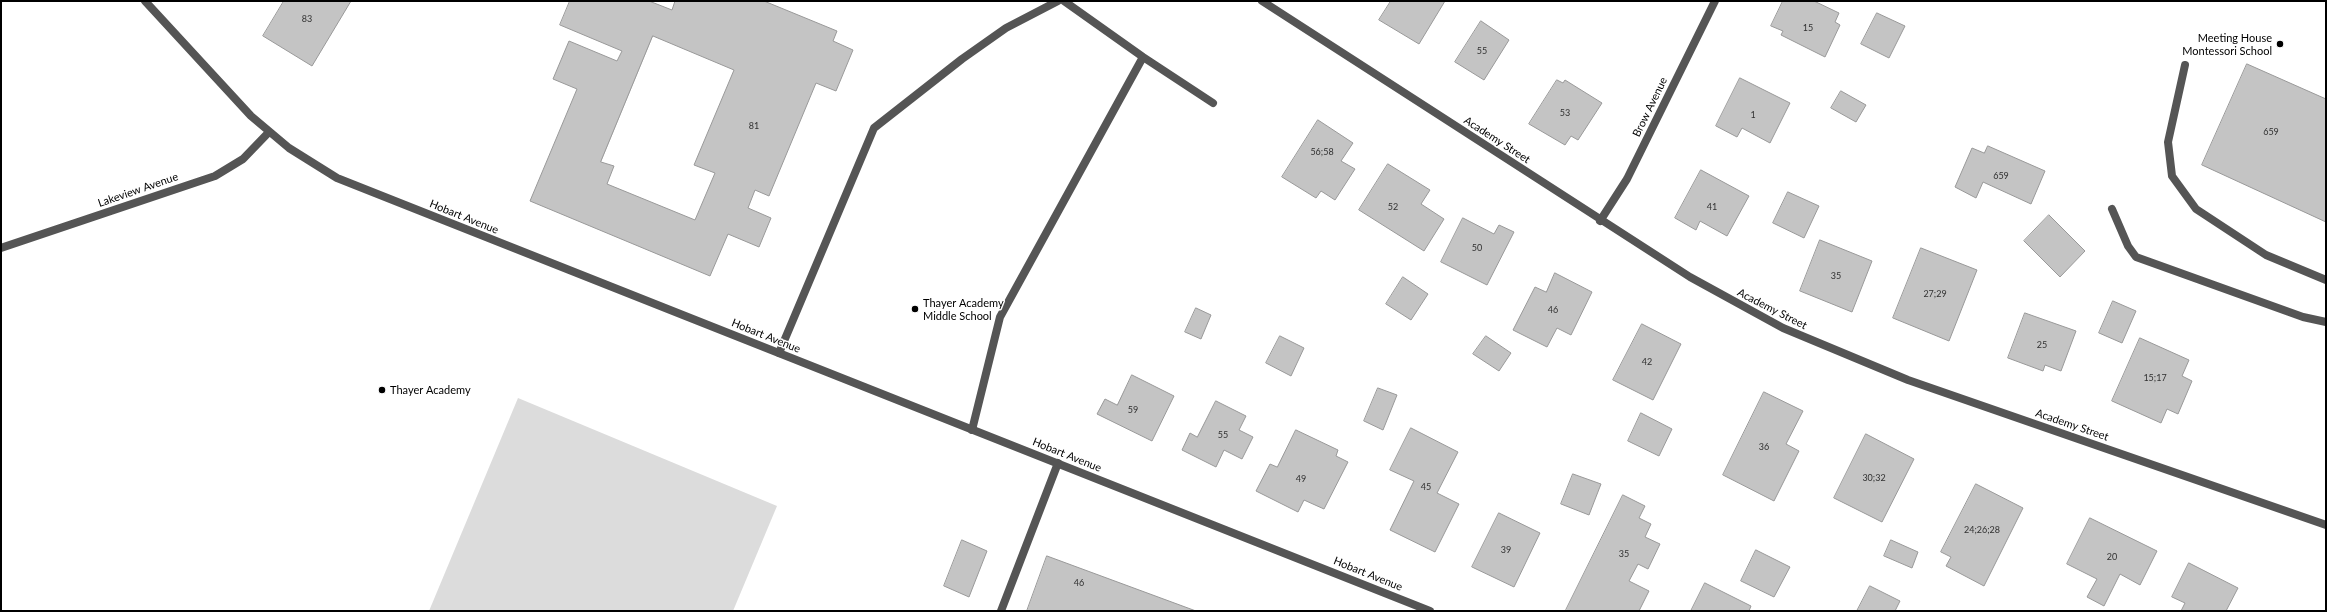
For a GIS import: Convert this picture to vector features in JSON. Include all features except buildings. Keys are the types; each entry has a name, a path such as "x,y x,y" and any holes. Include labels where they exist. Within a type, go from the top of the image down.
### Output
{"street":[{"name":"Hobart Avenue","path":"145,1 233,98 269,132 312,163 337,178 1430,611"},
{"path":"779,353 874,128 962,59 1006,28 1058,1"},
{"path":"1064,1 1143,57 1213,103"},
{"name":"Academy Street","path":"1262,1 1600,221 1690,277 1783,328 1849,357 1908,380 2326,525"},
{"name":"Brow Avenue","path":"1600,221 1627,179 1715,1"},
{"path":"972,430 1000,317 1143,57"},
{"path":"2185,66 2168,142 2172,176 2196,209 2266,255 2326,280"},
{"name":"Lakeview Avenue","path":"1,248 215,176 243,159 269,132"},
{"path":"2112,209 2128,246 2136,257 2303,317 2326,322"},
{"path":"1001,611 1058,463"}],"shaded area":[{"path":"518,398 777,506 733,611 429,611"}],"place":[{"name":"Meeting House Montessori School","path":"2280,44"},
{"name":"Thayer Academy Middle School","path":"915,309"},
{"name":"Thayer Academy","path":"382,390"}]}
